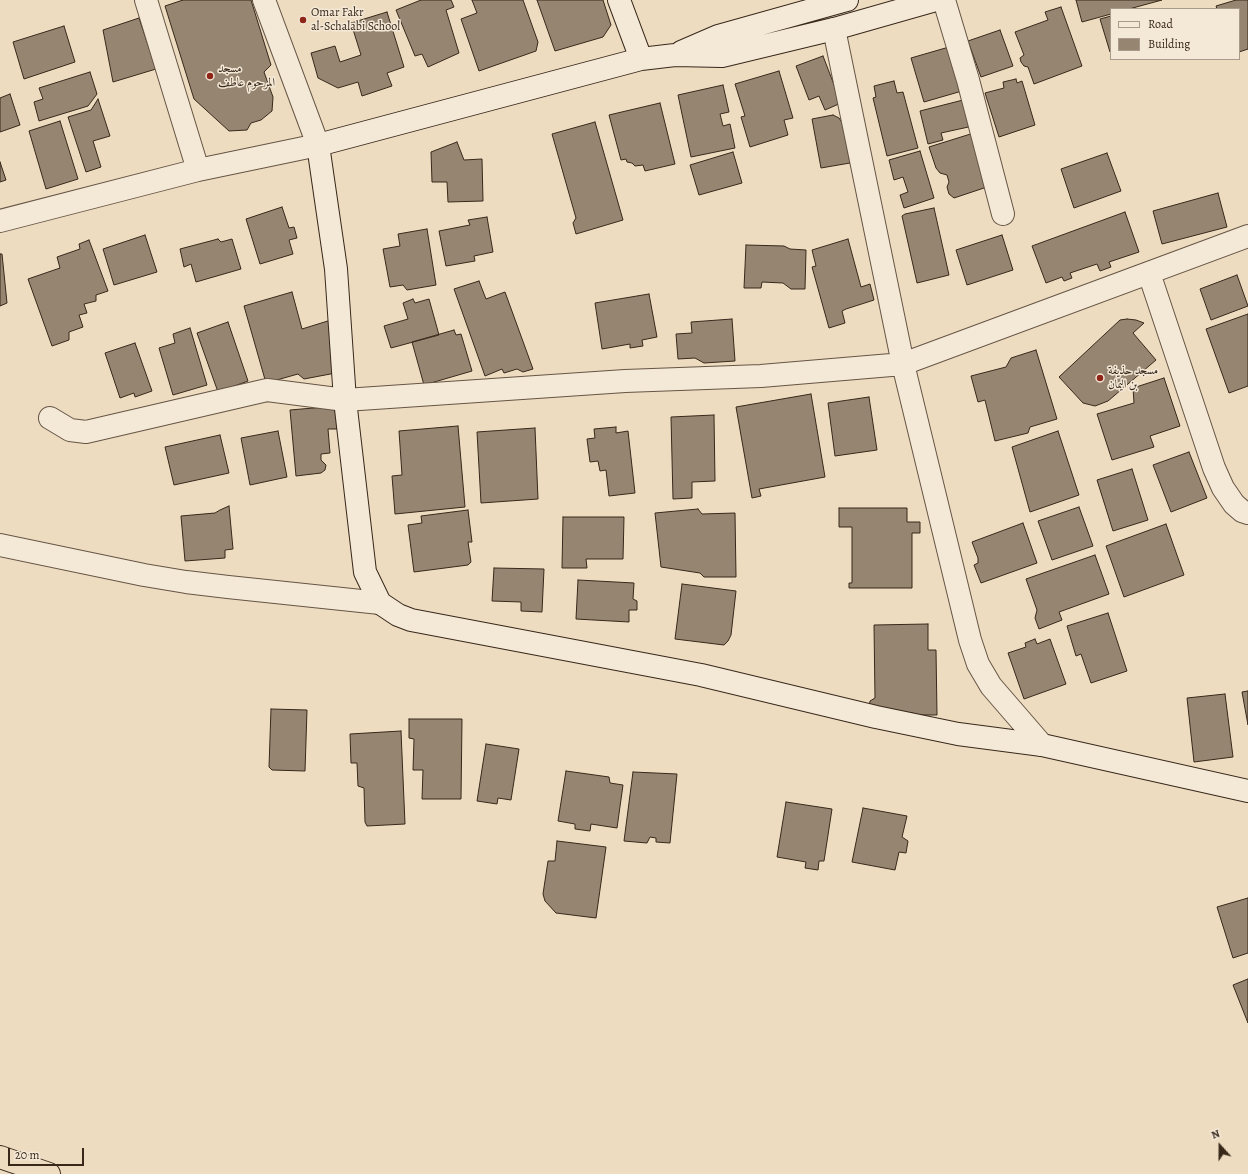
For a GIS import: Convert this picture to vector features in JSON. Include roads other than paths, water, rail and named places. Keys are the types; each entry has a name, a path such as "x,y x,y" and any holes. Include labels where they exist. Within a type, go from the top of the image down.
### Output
{"highway":[{"path":"0,1157 49,1174"}],"street":[{"path":"146,0 198,170"},
{"path":"264,0 318,146 336,269 345,400 365,572 380,603"},
{"path":"619,0 641,59"},
{"path":"0,221 198,170 318,146 641,59 674,55 722,56 834,29 936,0"},
{"path":"944,0 968,80 1002,214"},
{"path":"674,55 718,36 838,3 834,29 903,364 968,632 978,664 991,686 1042,746"},
{"path":"50,418 70,430 86,432 267,390 345,400 625,381 761,376 903,364 1248,236"},
{"path":"1149,273 1214,468 1223,488 1234,504 1242,511 1248,513"},
{"path":"0,545 144,575 186,582 380,603 398,615 411,620 701,675 876,717 958,734 1042,746 1248,791"}],"place":[{"name":"Omar Fakr al-Schalabi School","path":"303,20"},
{"name":"مسجد المرحوم عاطف","path":"210,76"},
{"name":"مسجد حذيفة بن اليمان","path":"1100,378"}]}
